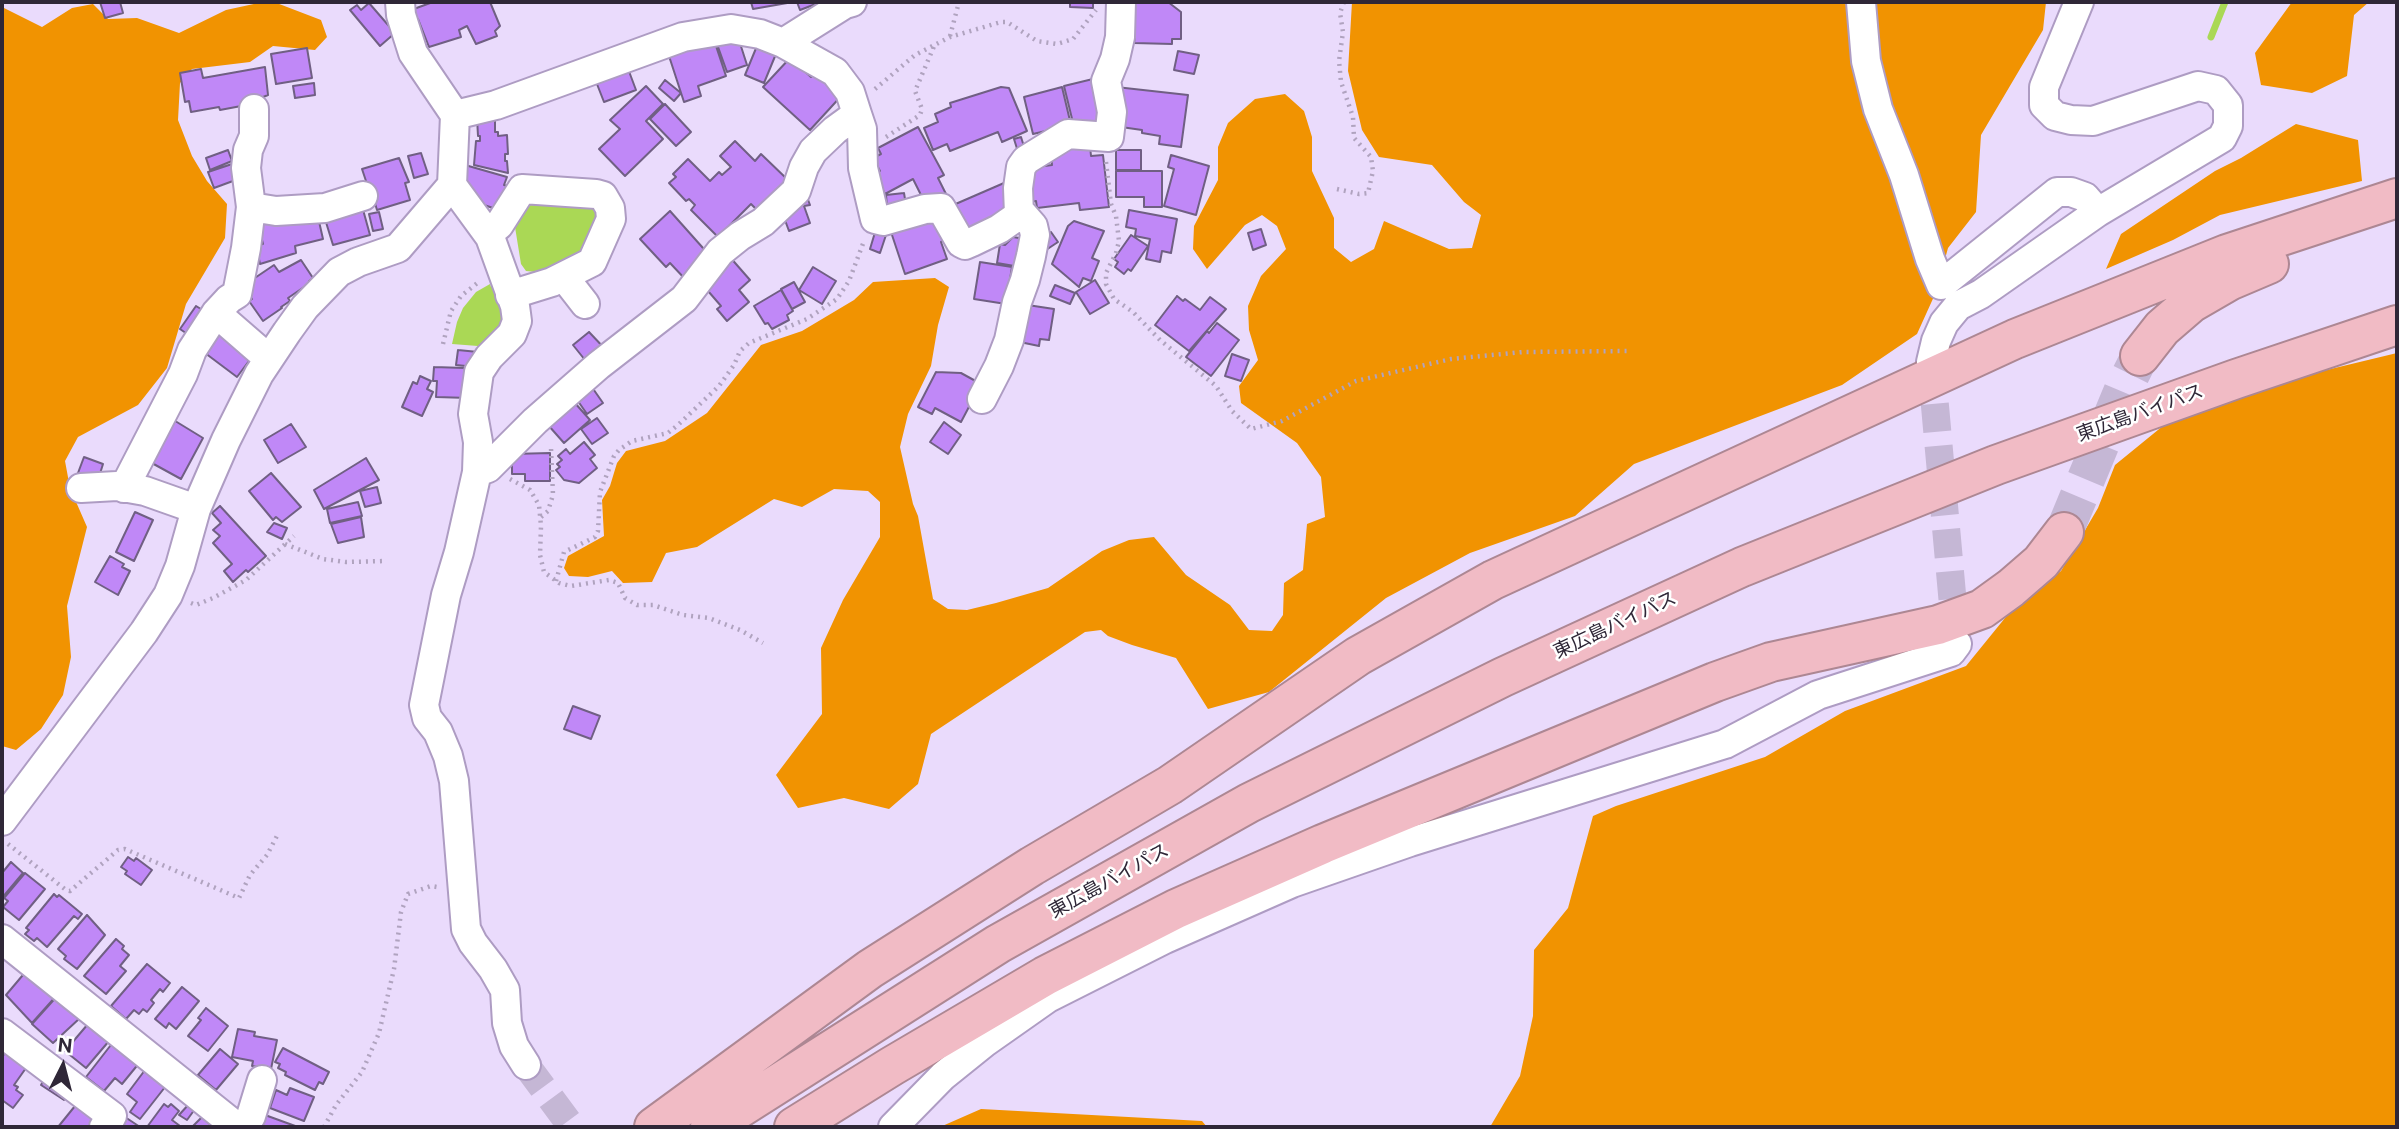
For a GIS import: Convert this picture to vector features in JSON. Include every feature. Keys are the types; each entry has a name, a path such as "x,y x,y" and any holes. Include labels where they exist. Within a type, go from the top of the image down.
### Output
{"highway":[{"path":"654,1127 870,970 1031,866 1170,785 1359,656 1493,580 2038,329 2227,254 2397,198"},
{"path":"2140,356 2162,328 2191,303 2229,281 2274,261 2397,221"},
{"name":"東広島バイパス","path":"710,1127 998,944 1249,803 1503,677 1742,567 1996,465 2397,325"},
{"path":"793,1127 1045,976 1176,909 1323,844 1716,682 1771,662 1938,625 1982,609 2041,562 2064,532"},
{"name":"東広島バイパス","path":"738,1127 877,1021"}],"street":[{"path":"2,821 144,632 170,589 180,566 196,509 226,440 259,374 304,307 339,272 358,262 398,248 452,185 455,114 413,53 401,15 400,2"},
{"path":"783,43 836,9 852,2"},
{"path":"1861,2 1866,61 1878,109 1904,175 1930,259 1941,285 2057,192 2071,192 2085,197 2098,212"},
{"path":"1931,362 1944,323 1958,306 2098,212 2222,138 2228,126 2228,105 2216,90 2198,86 2093,121 2055,116 2044,105 2044,87 2079,2"},
{"path":"982,399 1009,340 1035,235 1033,226 1023,214 1021,167 1026,160 1068,134 1109,137 1112,112 1106,81 1115,60 1120,37 1110,4"},
{"path":"455,114 496,105 683,37 731,29 760,34 783,43 835,72 850,92 862,129 863,168 875,219 883,221 925,209 941,208 957,238 965,245 1023,214"},
{"path":"124,488 183,374 192,350 216,313 237,294 251,207 246,168 248,150 254,136 254,109"},
{"path":"482,470 579,382 684,299 720,252 763,222 796,191 813,151 856,109"},
{"path":"452,185 488,234 517,321 512,334 489,357 480,372 473,414 482,470 446,595 424,705 427,718 438,732 448,756 454,781 466,929 505,990 507,1023 514,1046 526,1065"},
{"path":"488,234 499,225 522,189 603,195 610,208 611,219 592,262 564,277 527,291 506,282"},
{"path":"251,207 276,211 324,208 363,196"},
{"path":"976,255 1006,237 1023,214"},
{"path":"564,277 585,304"},
{"path":"216,313 269,359"},
{"path":"81,488 145,491 196,509"},
{"path":"893,1127 943,1076 1038,1005 1165,939 1292,883 1410,842 1725,744 1818,695 1951,652 1957,644"},
{"path":"2,939 237,1127"},
{"path":"2,1034 113,1116 104,1127"},
{"path":"244,1127 251,1116 262,1080"}],"path":[{"path":"950,37 959,2"},
{"path":"1337,189 1359,194 1368,193 1373,171 1371,157 1354,138 1353,117 1341,82 1339,61 1343,32 1340,13 1344,2"},
{"path":"856,109 915,55 950,37 1007,22 1037,41 1067,43 1110,4"},
{"path":"877,143 920,115 922,109 915,91 935,44"},
{"path":"1109,137 1106,161 1108,183 1119,241 1106,273 1105,284 1114,299 1133,312 1160,340 1216,386 1232,411 1251,429 1282,421 1356,381 1451,359 1523,352 1630,351"},
{"path":"556,580 564,552 595,537 598,531 600,492 619,450 632,441 668,433 679,424 719,386 740,351 749,343 807,319 837,299 849,281 875,219"},
{"path":"443,344 451,311 461,296 479,282 506,282"},
{"path":"540,517 548,511 554,495 551,448"},
{"path":"482,470 517,481 530,490 539,505 540,555 544,572 556,580 571,586 609,580 618,583 625,598 637,605 709,618 763,643"},
{"path":"170,589 196,605 213,598 246,580 294,536"},
{"path":"285,544 323,559 346,562 386,561"},
{"path":"2,839 70,891 105,859 118,850 125,849 239,898 278,834"},
{"path":"324,1127 336,1105 362,1072 379,1033 394,969 401,912 408,894 430,887 461,887"}],"shaded area":[{"path":"274,2 321,20 327,37 315,50 273,46 250,62 192,69 180,83 178,120 192,156 207,181 227,204 225,238 186,304 167,368 138,405 78,437 65,461 70,488 87,527 67,606 71,657 63,695 41,729 16,750 2,746 2,7 42,27 72,8 93,4 108,19 137,18 179,33 226,10"},
{"path":"1352,2 2046,2 2043,30 1981,135 1976,212 1948,248 1936,292 1917,334 1842,385 1634,464 1575,516 1470,553 1386,598 1269,692 1208,709 1176,658 1132,645 1108,636 1101,630 1085,632 931,734 918,784 889,809 844,798 798,808 776,775 822,714 821,648 843,600 880,537 880,502 868,491 834,489 802,507 774,499 697,547 666,553 652,582 623,583 612,571 588,577 569,576 564,568 568,556 604,536 602,500 610,486 617,463 626,451 665,441 707,413 761,345 802,331 854,300 873,282 935,278 949,287 938,325 931,366 908,414 900,447 918,516 933,599 948,609 967,610 996,603 1048,588 1102,551 1129,540 1154,537 1186,575 1230,605 1249,630 1272,631 1283,615 1284,583 1303,570 1307,524 1325,517 1321,477 1297,443 1241,403 1239,386 1258,360 1249,330 1248,306 1261,276 1286,249 1277,226 1262,215 1245,225 1207,269 1193,249 1194,226 1218,180 1218,147 1228,123 1255,99 1285,94 1304,111 1312,137 1312,171 1334,218 1334,248 1351,262 1374,249 1384,221 1449,249 1472,248 1481,215 1464,202 1432,165 1379,157 1362,130 1348,71"},
{"path":"2292,2 2369,2 2354,15 2347,76 2312,93 2261,85 2255,53"},
{"path":"2296,124 2358,140 2362,181 2220,215 2173,240 2106,269 2121,234 2215,171"},
{"path":"524,200 591,205 603,212 584,252 536,272 526,271 521,264 515,227 517,214"},
{"path":"490,284 491,287 498,287 504,317 499,330 478,346 452,344 463,308 476,292"},
{"path":"2397,353 2397,1127 1490,1127 1520,1076 1533,1016 1534,950 1568,908 1593,816 1765,757 1845,711 1966,666 2018,602 2061,571 2098,508 2115,465 2180,412 2310,374"},
{"path":"981,1109 1202,1121 1207,1127 940,1127"}],"building":[{"path":"100,2 120,2 123,13 105,18"},
{"path":"433,2 490,2 500,26 495,31 497,36 476,44 467,26 459,30 461,37 429,47 418,19 415,21 411,10"},
{"path":"751,2 793,2 753,9"},
{"path":"797,2 821,2 800,10"},
{"path":"1070,2 1093,2 1093,8 1070,7"},
{"path":"1135,2 1168,2 1181,12 1181,39 1172,39 1172,44 1134,43 1135,36 1130,36"},
{"path":"369,3 395,33 380,46 350,10 357,5 361,10"},
{"path":"713,37 726,76 698,86 701,96 684,102 669,56 694,48"},
{"path":"738,37 747,65 727,72 717,44"},
{"path":"759,41 778,49 764,83 745,75"},
{"path":"307,48 312,78 276,84 271,54"},
{"path":"1178,51 1199,55 1194,74 1174,70"},
{"path":"790,58 811,77 818,69 844,93 810,130 763,87"},
{"path":"627,66 636,90 604,102 595,79"},
{"path":"265,67 268,95 256,100 257,103 191,112 189,101 185,102 180,73 201,69 203,78"},
{"path":"1097,78 1108,124 1075,131 1064,86"},
{"path":"665,80 681,93 674,101 659,88"},
{"path":"314,83 315,95 295,98 293,86"},
{"path":"646,86 663,104 646,121 663,139 625,176 599,149 620,129 610,120"},
{"path":"1001,87 1009,88 1027,131 1002,142 998,132 950,151 947,144 933,150 924,128 938,122 935,114 951,107 950,103"},
{"path":"1062,87 1071,125 1033,134 1024,97"},
{"path":"1116,87 1188,95 1181,147 1159,144 1160,136 1121,127"},
{"path":"665,104 691,132 676,146 650,119"},
{"path":"495,117 495,132 498,132 498,136 507,135 508,154 505,154 505,161 508,173 474,165 476,141 480,141 477,118"},
{"path":"918,127 944,175 938,178 946,194 926,205 913,179 885,194 875,174 880,171 873,158 881,154 878,148"},
{"path":"1021,137 1026,153 1019,155 1014,139"},
{"path":"735,141 755,161 761,154 788,180 764,217 751,204 718,237 691,210 695,205 689,199 686,201 669,183 676,177 673,174 688,159 710,181 719,172 722,175 731,167 720,156"},
{"path":"1090,146 1091,156 1103,155 1109,207 1080,210 1079,203 1037,208 1036,201 1029,202 1030,168 1052,165 1051,155 1060,150"},
{"path":"228,150 232,161 210,170 206,158"},
{"path":"1116,150 1141,150 1141,170 1116,170"},
{"path":"421,153 428,174 414,178 408,156"},
{"path":"1171,155 1209,166 1196,215 1164,206 1174,169 1168,167"},
{"path":"399,158 409,182 405,183 410,200 377,210 362,169"},
{"path":"235,163 241,178 214,188 208,172"},
{"path":"465,165 507,177 504,185 511,187 496,209 472,201 464,181"},
{"path":"1116,171 1162,171 1162,207 1144,207 1144,197 1116,197"},
{"path":"1004,183 1013,204 965,237 951,206"},
{"path":"804,189 810,205 804,206 810,223 789,231 782,212"},
{"path":"904,193 906,205 887,207 886,195"},
{"path":"362,206 370,235 333,245 325,219"},
{"path":"1129,210 1177,219 1171,253 1162,251 1160,262 1146,259 1150,239 1135,236 1136,229 1126,227"},
{"path":"670,211 711,257 686,280 670,263 666,267 640,239"},
{"path":"379,212 383,229 373,231 369,214"},
{"path":"932,215 945,240 941,242 947,259 905,274 890,229"},
{"path":"318,217 323,239 295,246 296,253 260,264 256,245 263,244 262,240 259,241 255,223"},
{"path":"1074,221 1104,231 1092,258 1099,261 1091,281 1083,278 1079,287 1052,264 1068,226"},
{"path":"876,229 887,232 880,253 870,249"},
{"path":"1261,229 1266,245 1253,250 1248,233"},
{"path":"1051,232 1058,242 1046,250 1039,241"},
{"path":"1131,235 1148,246 1131,271 1128,269 1124,274 1115,267 1118,262 1114,259"},
{"path":"1013,237 1031,240 1026,268 997,263 1000,244 1005,245"},
{"path":"729,256 750,280 739,290 749,302 727,321 717,309 721,306 702,284"},
{"path":"301,260 313,278 310,283 288,298 290,301 263,321 249,301 252,299 243,286 274,265 279,272"},
{"path":"980,262 1012,267 1006,304 974,299"},
{"path":"813,267 836,281 822,304 799,290"},
{"path":"1095,280 1109,303 1090,314 1076,292"},
{"path":"794,282 805,302 792,309 781,289"},
{"path":"1055,285 1075,293 1070,304 1050,296"},
{"path":"781,290 793,311 787,315 789,320 772,329 768,323 765,324 754,306"},
{"path":"1177,296 1200,310 1210,297 1226,309 1189,351 1155,325"},
{"path":"1021,304 1054,309 1049,340 1040,339 1039,346 1015,341"},
{"path":"196,306 209,314 193,338 180,329"},
{"path":"1217,323 1239,340 1211,376 1186,357"},
{"path":"216,330 252,357 237,377 201,350"},
{"path":"589,332 607,351 589,365 573,345"},
{"path":"458,350 478,352 476,367 456,365"},
{"path":"1232,354 1249,360 1241,381 1225,376"},
{"path":"434,367 465,368 464,374 470,374 469,398 436,397"},
{"path":"936,372 961,373 981,384 961,422 935,408 932,414 918,407"},
{"path":"420,376 431,381 427,389 433,392 422,416 402,407 413,382 417,384"},
{"path":"589,383 603,403 587,414 573,394"},
{"path":"567,394 590,420 564,443 541,417"},
{"path":"167,416 203,438 181,479 150,462"},
{"path":"597,418 608,433 592,444 581,429"},
{"path":"944,422 961,435 948,454 930,442"},
{"path":"291,424 306,447 278,463 264,440"},
{"path":"584,442 595,455 590,459 597,468 579,483 564,480 556,470 560,467 557,464 562,460 558,456 566,449 570,454"},
{"path":"550,453 550,481 525,481 525,474 512,474 512,454"},
{"path":"84,457 103,464 98,480 78,473"},
{"path":"366,458 379,480 324,509 314,490"},
{"path":"271,473 301,507 282,522 276,517 273,520 249,491"},
{"path":"377,487 381,503 365,507 360,491"},
{"path":"358,502 362,516 330,523 327,509"},
{"path":"220,506 266,556 233,582 224,571 232,564 213,543 220,536 213,530 221,523 212,513"},
{"path":"135,512 153,520 134,561 116,552"},
{"path":"361,517 364,537 338,543 331,524"},
{"path":"274,523 287,528 282,539 267,532"},
{"path":"110,556 130,571 118,595 95,582"},
{"path":"573,706 600,716 591,739 564,729"},
{"path":"128,857 134,861 136,858 152,870 141,885 125,874 127,871 121,867"},
{"path":"11,862 23,873 2,898 2,873"},
{"path":"25,873 45,889 19,920 3,907 8,901 4,898"},
{"path":"54,894 82,914 78,919 74,916 47,947 37,938 34,941 25,934 29,930 26,928"},
{"path":"87,915 105,935 77,969 64,959 66,956 58,949"},
{"path":"116,939 129,955 120,966 126,971 106,994 84,976"},
{"path":"147,964 170,983 163,992 160,989 151,1000 154,1003 147,1012 143,1009 139,1014 134,1010 126,1019 111,1006"},
{"path":"28,969 58,994 32,1023 6,995"},
{"path":"182,987 199,1001 176,1029 169,1023 166,1028 155,1019"},
{"path":"59,994 80,1018 53,1043 32,1024"},
{"path":"206,1008 228,1026 208,1051 188,1036 201,1020 198,1018"},
{"path":"88,1024 109,1041 86,1068 65,1051"},
{"path":"238,1029 255,1032 254,1036 277,1040 271,1069 252,1066 253,1061 232,1057"},
{"path":"114,1041 140,1062 122,1084 115,1078 104,1091 86,1077"},
{"path":"283,1048 329,1072 323,1084 319,1082 315,1090 285,1075 286,1072 278,1068 280,1064 275,1062"},
{"path":"8,1049 26,1068 14,1085 23,1095 13,1108 2,1100 2,1057"},
{"path":"220,1049 238,1064 216,1090 198,1075"},
{"path":"148,1066 169,1082 140,1119 130,1112 137,1102 127,1094"},
{"path":"48,1073 72,1090 64,1100 41,1085"},
{"path":"290,1088 314,1097 304,1121 270,1108 276,1090 287,1095"},
{"path":"164,1104 168,1107 171,1104 179,1111 172,1120 180,1126 147,1127"},
{"path":"189,1104 195,1109 187,1120 179,1115"},
{"path":"75,1106 95,1120 90,1127 58,1127"},
{"path":"265,1115 298,1127 266,1127 261,1124"},
{"path":"125,1117 140,1127 119,1125"},
{"path":"202,1117 213,1127 192,1127"}],"waterway":[{"path":"2211,37 2225,2"}],"tunnel":[{"path":"2064,532 2123,390 2140,356"},
{"path":"1931,362 1956,638"},
{"path":"526,1065 572,1127"}]}
